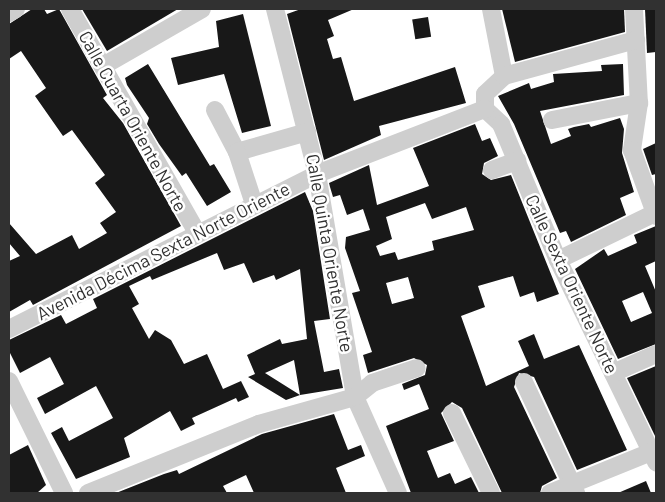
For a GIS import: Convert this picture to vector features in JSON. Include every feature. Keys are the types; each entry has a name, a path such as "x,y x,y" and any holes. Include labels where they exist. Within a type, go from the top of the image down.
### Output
{"street":[{"path":"9,13 16,9"},
{"name":"Calle Cuarta Oriente Norte","path":"70,9 197,233"},
{"path":"103,66 202,9"},
{"name":"Calle Quinta Oriente Norte","path":"274,9 317,174 355,396 398,493"},
{"path":"491,9 504,76"},
{"path":"558,260 656,214 632,150 639,103 634,9"},
{"path":"485,109 485,94 504,76 636,40"},
{"path":"552,120 639,103"},
{"name":"Avenida Décima Sexta Norte Oriente","path":"9,329 254,204 317,174 485,109"},
{"name":"Calle Sexta Oriente Norte","path":"485,109 501,124 558,260 655,455"},
{"path":"215,110 237,152 254,204"},
{"path":"237,152 307,132"},
{"path":"492,170 516,161"},
{"path":"613,373 656,354"},
{"path":"88,493 260,424 355,396 372,383 417,368"},
{"path":"9,381 64,493"},
{"path":"524,382 574,489"},
{"path":"452,413 491,493"},
{"path":"550,493 574,489 655,455"}],"building":[{"path":"32,9 44,9 47,14 59,9 107,95 103,98 123,123 181,226 33,305 30,300 9,312 9,261 20,256 9,243 9,223 36,254 72,235 79,249 107,233 100,223 116,212 95,183 105,175 72,130 63,136 35,96 46,88 21,51 9,59 9,24"},
{"path":"82,9 178,9 107,51"},
{"path":"301,9 354,9 328,20 334,36 327,39 333,59 341,57 354,101 455,67 466,103 379,126 381,135 324,160 287,14"},
{"path":"502,9 624,9 625,32 515,62"},
{"path":"645,9 656,9 656,52 647,53"},
{"path":"243,14 271,126 242,133 224,74 178,85 171,58 219,47 216,21"},
{"path":"428,17 431,37 415,39 412,20"},
{"path":"148,64 210,166 214,164 231,192 207,206 186,173 182,176 159,144 147,124 149,118 127,85 125,78"},
{"path":"623,64 624,95 540,111 551,144 571,136 568,129 574,127 589,124 591,127 620,118 624,129 622,153 634,192 620,198 626,215 571,242 566,231 560,233 514,124 498,96 529,83 531,89 554,82 553,74 602,71 601,65"},
{"path":"475,124 482,141 490,138 498,156 484,163 482,174 491,180 511,175 559,294 537,302 534,292 520,297 513,276 478,286 485,307 461,316 486,386 529,366 518,341 534,334 544,359 579,345 627,450 577,470 534,377 519,373 514,387 557,478 542,486 540,493 502,493 462,408 452,402 441,413 454,441 427,451 438,478 450,473 455,484 471,477 479,493 411,493 386,426 429,409 419,384 404,390 402,384 425,375 427,365 414,358 368,373 363,355 372,352 352,293 360,291 345,248 346,237 370,230 363,209 347,215 340,195 333,197 329,183 369,165 377,205 429,186 413,148","holes":["425,203 432,219 466,207 474,230 432,241 434,250 398,260 395,252 380,256 376,246 392,239 386,217","408,277 414,298 392,304 386,283"]},
{"path":"656,143 656,174 652,175 643,149"},
{"path":"305,192 313,211 330,319 314,321 324,372 339,369 343,388 300,395 286,400 248,377 255,374 247,355 280,339 282,344 307,339 300,269 276,280 274,275 253,283 244,263 224,270 217,253 152,280 150,276 129,286 139,304 132,308 149,339 155,330 171,340 184,364 207,354 223,389 241,381 249,397 238,402 236,398 192,418 195,424 181,431 170,411 124,438 130,457 76,479 51,433 62,427 69,441 113,418 96,386 45,414 37,398 64,384 50,357 20,373 9,351 9,340 61,315 66,324 97,308 93,299","holes":["294,360 300,395 265,373"]},
{"path":"656,226 656,261 645,266 656,292 656,344 618,359 575,269 604,249 608,256 637,243 634,235","holes":["643,292 652,313 631,322 622,301"]},
{"path":"656,366 656,438 627,378"},
{"path":"334,414 348,450 361,445 365,456 336,468 346,493 254,493 246,475 223,486 227,493 116,493 177,470 179,474 262,434"},
{"path":"28,445 46,485 37,493 9,493 9,455"},
{"path":"646,481 651,493 618,493"}]}
